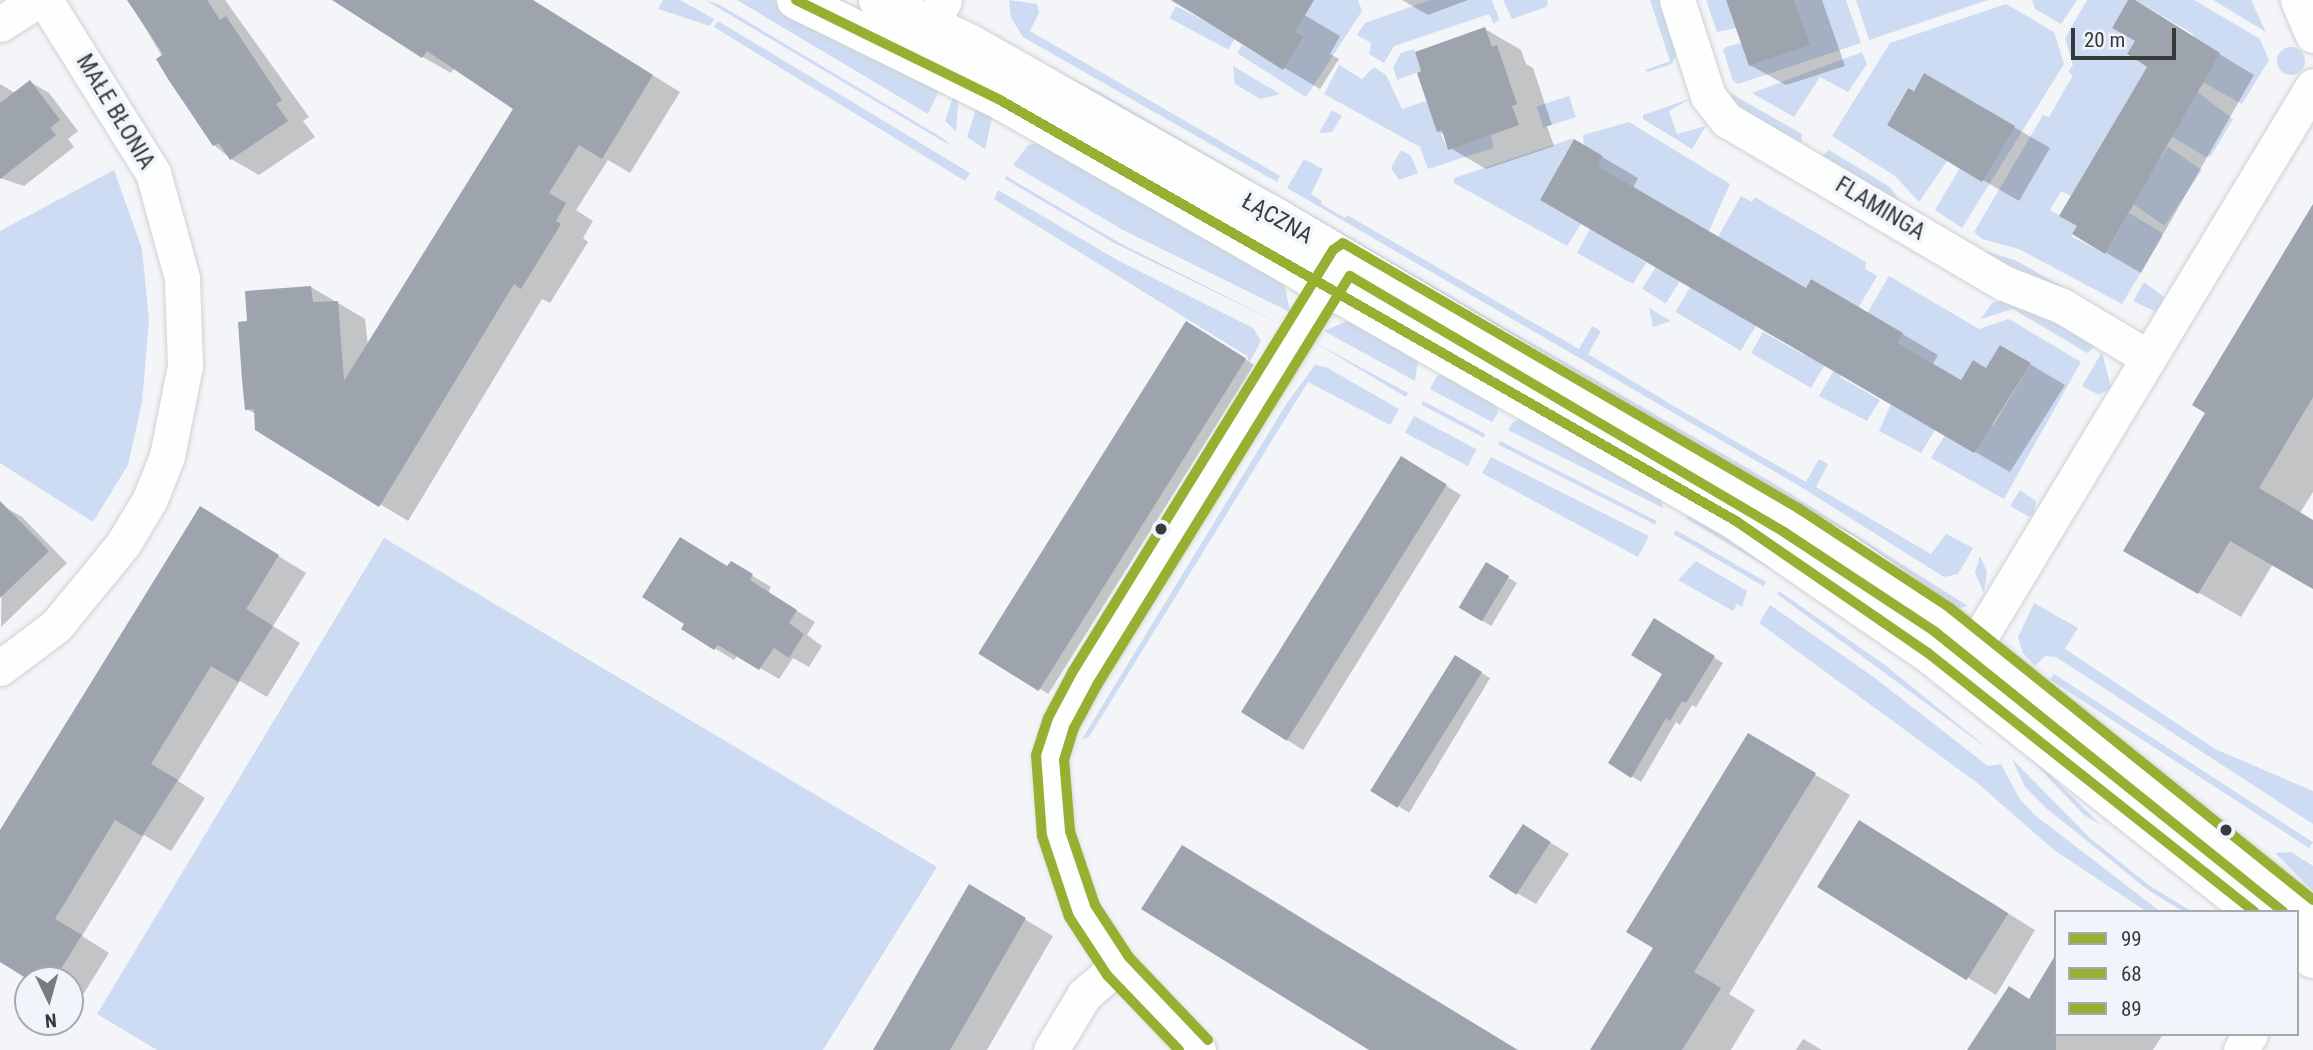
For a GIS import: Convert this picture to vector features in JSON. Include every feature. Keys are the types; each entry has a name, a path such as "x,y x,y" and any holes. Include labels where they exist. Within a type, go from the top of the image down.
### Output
{"street":[{"path":"0,24 38,0"},
{"name":"MAŁE BŁONIA","path":"0,668 56,626 123,544 150,499 167,456 185,366 182,278 153,173 45,0"},
{"name":"ŁĄCZNA","path":"796,0 930,27"},
{"name":"ŁĄCZNA","path":"878,0 930,27 1335,273 1791,520 2266,910"},
{"name":"FLAMINGA","path":"1677,0 1709,96 1727,120 2004,283 2063,306 2149,358"},
{"path":"2298,0 2313,34"},
{"path":"1966,661 2313,86"},
{"path":"1198,1050 1118,966 1082,911 1066,873 1049,785 1054,740 1085,678 1335,273"},
{"name":"ŁĄCZNA","path":"1966,661 2253,910"},
{"path":"1051,1050 1084,995 1118,966"}],"shaded area":[{"path":"663,0 680,0 714,19 710,26 658,9"},
{"path":"705,0 720,5 944,139 951,146"},
{"path":"737,0 773,0 943,82 928,114"},
{"path":"1009,0 1037,4 1039,13 1030,31 1280,176 1277,182 1023,37 1011,18"},
{"path":"1303,0 1358,0 1362,11 1306,97 1237,53 1242,45 1283,69 1304,38 1295,32"},
{"path":"1430,0 1492,0 1499,19 1494,24 1489,14 1394,46 1384,63 1369,54 1371,43 1357,35 1365,23"},
{"path":"1503,0 1547,0 1548,3 1546,7 1512,19"},
{"path":"1650,0 1660,0 1677,52 1672,64 1648,72 1645,70 1670,61"},
{"path":"1706,0 1726,0 1736,28 1717,32"},
{"path":"1794,0 1846,0 1861,43 1738,84 1733,81 1723,50 1726,47 1741,43 1749,66 1809,45"},
{"path":"1856,0 1988,0 1869,40"},
{"path":"2032,0 2077,0 2061,24 2035,9"},
{"path":"2087,0 2128,0 2112,28 2135,41 2127,55 2147,67 2071,196 2061,191 2050,210 2077,226 2071,236 2105,254 2129,213 2161,232 2162,237 2122,304 2019,249 1982,239 1974,232 2043,115 2049,117 2073,75 2068,72 2073,65 2065,38"},
{"path":"2135,0 2194,0 2260,39 2269,60 2242,104 2201,81 2193,34"},
{"path":"2213,0 2251,0 2266,32"},
{"path":"2006,4 2054,32 2064,64 1962,228 1935,210 1960,168 2014,126 1924,73 1914,91 1907,88 1887,125 1947,161 1919,202 1895,176 1832,136 1890,43"},
{"path":"1176,6 1235,37 1229,50 1169,18"},
{"path":"718,21 970,173 965,181 714,27"},
{"path":"1008,46 1101,93 1778,486 1968,606 1955,609"},
{"path":"2291,47 2301,51 2305,61 2301,71 2291,75 2281,71 2277,61 2281,51"},
{"path":"1414,49 1421,71 1397,80 1393,67 1401,53"},
{"path":"1862,52 1867,64 1848,92 1820,77 1794,117 1752,93"},
{"path":"1339,65 1362,79 1374,67 1386,75 1402,109 1426,101 1448,149 1491,135 1493,148 1428,169 1420,147 1324,94"},
{"path":"1233,66 1280,94 1260,99 1235,84"},
{"path":"956,88 959,90 956,131 945,121"},
{"path":"2196,91 2233,119 2211,156 2206,157 2171,136"},
{"path":"1732,94 1802,134 1801,143 1739,108 1726,95"},
{"path":"1569,96 1576,117 1543,127 1537,107"},
{"path":"1692,98 1669,111 1677,134 1706,126 1692,149 1643,119 1643,115"},
{"path":"979,100 992,118 985,149 967,137"},
{"path":"1332,110 1342,116 1332,132 1319,133"},
{"path":"1629,122 1730,184 1709,231 1598,166 1603,156 1584,145 1583,135"},
{"path":"1574,138 1540,200 1581,224 1567,246 1454,183 1454,178"},
{"path":"1047,141 1283,278 1290,312 1123,230 1013,165 1028,145"},
{"path":"2168,147 2202,170 2165,225 2131,203"},
{"path":"1401,150 1411,156 1418,173 1399,180 1391,168"},
{"path":"1829,150 1890,187 1903,206 1822,156"},
{"path":"1304,159 1323,169 1311,194 1322,201 1321,204 1345,218 1347,215 1579,349 1592,326 1601,331 1588,354 1806,482 1819,459 1828,464 1816,487 1931,554 1946,534 1973,548 1958,574 1944,577 1801,487 1287,188"},
{"path":"114,170 142,249 149,321 142,402 128,465 93,522 0,463 0,231"},
{"path":"1006,176 1118,242 1285,326 1116,244 1005,179"},
{"path":"998,190 1119,261 1253,328 1261,341 1249,363 1247,356 994,199"},
{"path":"1741,196 1752,202 1755,197 1866,262 1865,269 1877,276 1811,388 1751,353 1763,332 1804,355 1822,325 1831,291 1811,279 1806,288 1718,237"},
{"path":"1591,227 1646,263 1633,284 1577,253"},
{"path":"1981,250 2015,260 2068,290 2010,269"},
{"path":"1657,265 1681,280 1666,304 1642,289"},
{"path":"1889,276 1979,329 2009,319 2081,362 2004,499 1931,458 1945,435 1994,425 2031,363 2001,345 1986,368 1973,360 1961,380 1898,343 1903,333 1874,316 1840,377 1880,400 1867,421 1819,396"},
{"path":"2144,282 2164,297 2156,312 2133,301"},
{"path":"1691,286 1756,325 1741,351 1676,312"},
{"path":"2002,301 2058,322 2096,346 2087,353 2013,309 1981,319 1992,303"},
{"path":"1649,308 1671,321 1653,327"},
{"path":"1350,320 1419,353 1415,381 1324,331"},
{"path":"1314,342 1408,393 1406,397"},
{"path":"2102,352 2111,388 2099,395 2082,386"},
{"path":"1315,365 1326,367 1399,409 1390,425 1308,382 1089,737 1082,739 1287,403"},
{"path":"1452,372 1494,396 1498,413 1492,422 1430,389 1437,376"},
{"path":"1423,401 1486,434 1484,438 1421,405"},
{"path":"1891,404 1935,430 1921,453 1879,431"},
{"path":"1414,416 1477,449 1468,466 1405,433"},
{"path":"1529,417 1660,493 1663,508 1508,430 1513,422"},
{"path":"1500,441 1657,521 1655,524 1498,445"},
{"path":"1491,457 1649,536 1638,557 1482,473"},
{"path":"2020,490 2036,501 2034,514 2029,517 2010,506"},
{"path":"1698,514 1771,558 1772,570 1685,518"},
{"path":"1676,530 1766,582 1764,586 1674,534"},
{"path":"384,538 937,867 823,1050 157,1050 97,1014"},
{"path":"1980,556 1987,572 1984,593 1975,573"},
{"path":"1696,561 1747,591 1742,607 1737,604 1733,611 1678,580"},
{"path":"1779,591 1885,665 1991,751 1777,594"},
{"path":"2034,603 2078,628 2065,649 2215,749 2313,791 2313,824 2056,657 2045,656 2035,666 2023,653 2018,637"},
{"path":"1770,605 1875,678 1988,766 2001,764 2019,798 2036,816 2158,910 2144,910 2054,850 1976,782 1759,623"},
{"path":"2054,674 2313,842 2309,848 2050,680"},
{"path":"2027,755 2043,768 2101,825 2084,815"},
{"path":"2012,759 2090,838 2150,886 2190,910 2181,910 2148,890 2046,808 2025,787"},
{"path":"2291,852 2313,866 2313,891 2275,853"}],"building":[{"path":"127,0 207,0 220,20 226,16 282,100 276,104 288,121 230,160 219,143 213,146 168,79 156,59 163,54"},
{"path":"332,0 533,0 653,75 602,159 579,145 549,193 566,203 556,221 561,224 521,289 514,284 379,507 255,430 254,409 245,410 242,380 238,322 247,321 245,291 311,286 313,302 338,301 344,381 513,109 427,51 422,58"},
{"path":"1172,0 1314,0 1295,32 1304,37 1283,70"},
{"path":"1726,0 1794,0 1810,45 1749,66"},
{"path":"2128,0 2135,0 2220,53 2105,254 2072,234 2077,226 2059,216 2147,67 2127,54 2135,41 2112,28"},
{"path":"1485,27 1492,47 1497,45 1517,104 1512,106 1519,125 1448,150 1442,130 1437,132 1417,73 1421,71 1415,52"},
{"path":"1924,73 2015,126 1982,182 1887,125 1908,88 1914,91"},
{"path":"30,80 60,120 50,128 56,135 0,179 0,103"},
{"path":"1574,139 1603,156 1598,166 1806,288 1811,279 1903,333 1898,343 1961,380 1973,360 1986,368 2000,345 2031,363 1974,453 1540,200"},
{"path":"2313,204 2313,397 2259,488 2313,520 2313,589 2230,541 2198,594 2123,551 2205,413 2192,405"},
{"path":"1186,321 1246,359 1038,691 978,653"},
{"path":"1401,456 1447,485 1287,741 1241,712"},
{"path":"0,501 49,551 0,598"},
{"path":"200,506 279,555 246,609 273,626 238,682 211,666 151,764 178,780 142,836 115,820 55,919 82,935 63,966 14,966 14,971 0,962 0,830"},
{"path":"680,537 727,566 731,561 753,574 750,580 797,610 789,623 804,634 789,658 774,648 759,670 718,645 714,650 681,629 684,624 642,597"},
{"path":"1486,562 1509,576 1482,621 1459,607"},
{"path":"1654,618 1715,656 1686,703 1682,701 1670,721 1666,718 1631,778 1608,763 1662,674 1631,655"},
{"path":"1455,655 1482,672 1397,808 1370,791"},
{"path":"1748,733 1816,773 1694,972 1721,988 1682,1050 1590,1050 1653,948 1626,932"},
{"path":"1859,820 2008,913 1966,980 1817,887"},
{"path":"1523,824 1551,842 1516,895 1489,877"},
{"path":"1182,845 1518,1050 1369,1050 1141,909"},
{"path":"969,884 1026,918 950,1050 873,1050"},
{"path":"2054,957 2056,1050 1967,1050 2009,986 2029,999"}],"transit line":[{"name":"99","path":"796,0 1000,100 1736,521 1928,653 2252,910"},
{"name":"89","path":"1179,1050 1107,975 1069,917 1042,836 1036,755 1048,718 1073,671 1333,250 1343,243 1798,508 1950,608 2313,900"},
{"name":"68","path":"1208,1040 1129,957 1095,905 1070,831 1064,760 1074,728 1097,685 1350,276 1784,532 1934,631 2281,910"}]}
